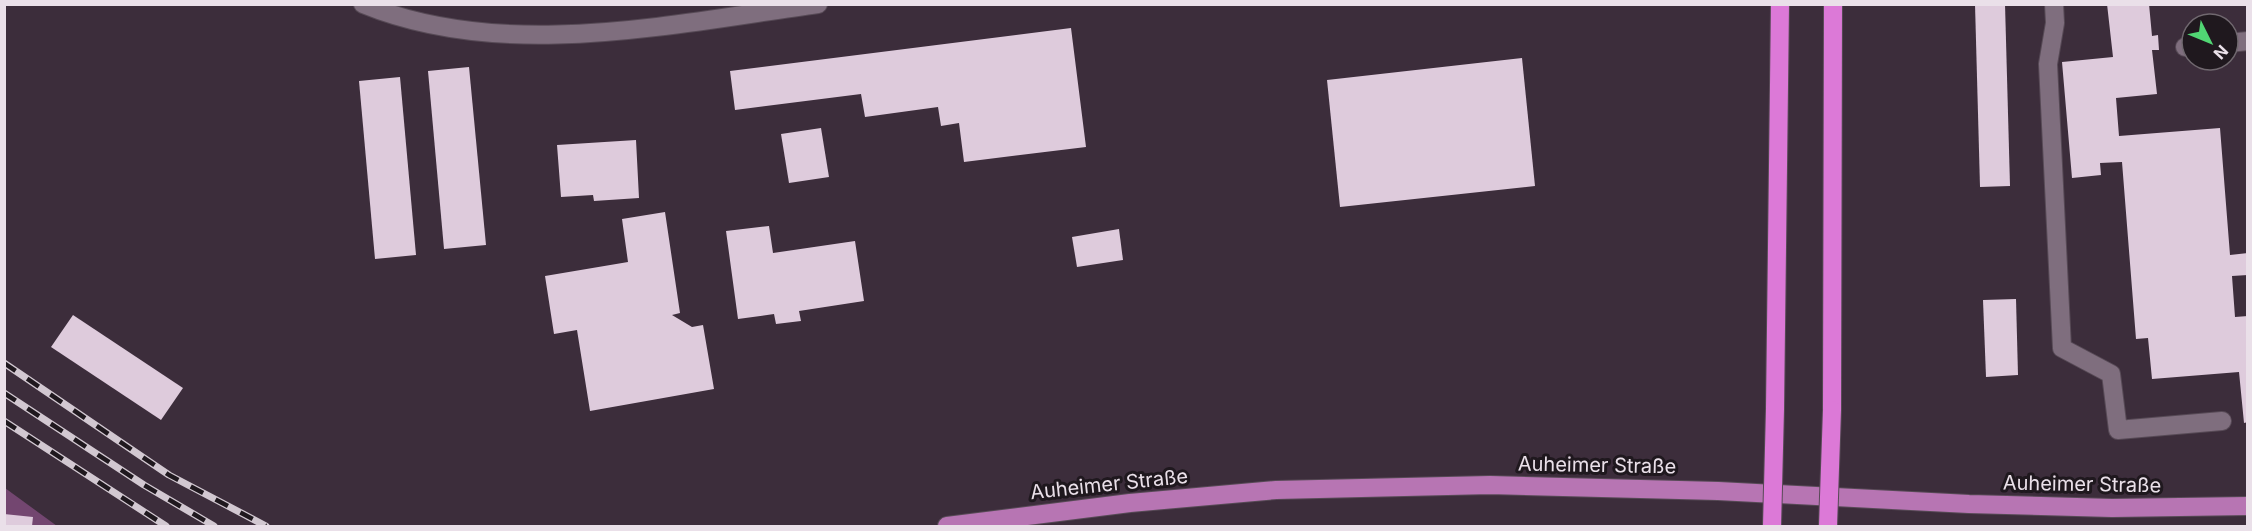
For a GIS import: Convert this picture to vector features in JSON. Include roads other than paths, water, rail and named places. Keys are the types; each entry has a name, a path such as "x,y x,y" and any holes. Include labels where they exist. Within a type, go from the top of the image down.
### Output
{"highway":[{"path":"1772,526 1780,8"},
{"path":"1828,526 1832,410 1833,8"}],"main road":[{"name":"Auheimer Straße","path":"946,526 1130,503 1276,490 1478,486 1718,491 1968,504 2100,508 2247,506"}],"street":[{"path":"363,4 429,25 503,34 604,32 818,4"},
{"path":"2054,4 2055,23 2048,64 2062,348 2111,374 2118,430 2222,421"}],"railway":[{"path":"4,363 169,475 266,526"},
{"path":"4,393 144,485 214,526"},
{"path":"4,421 166,526"}]}
